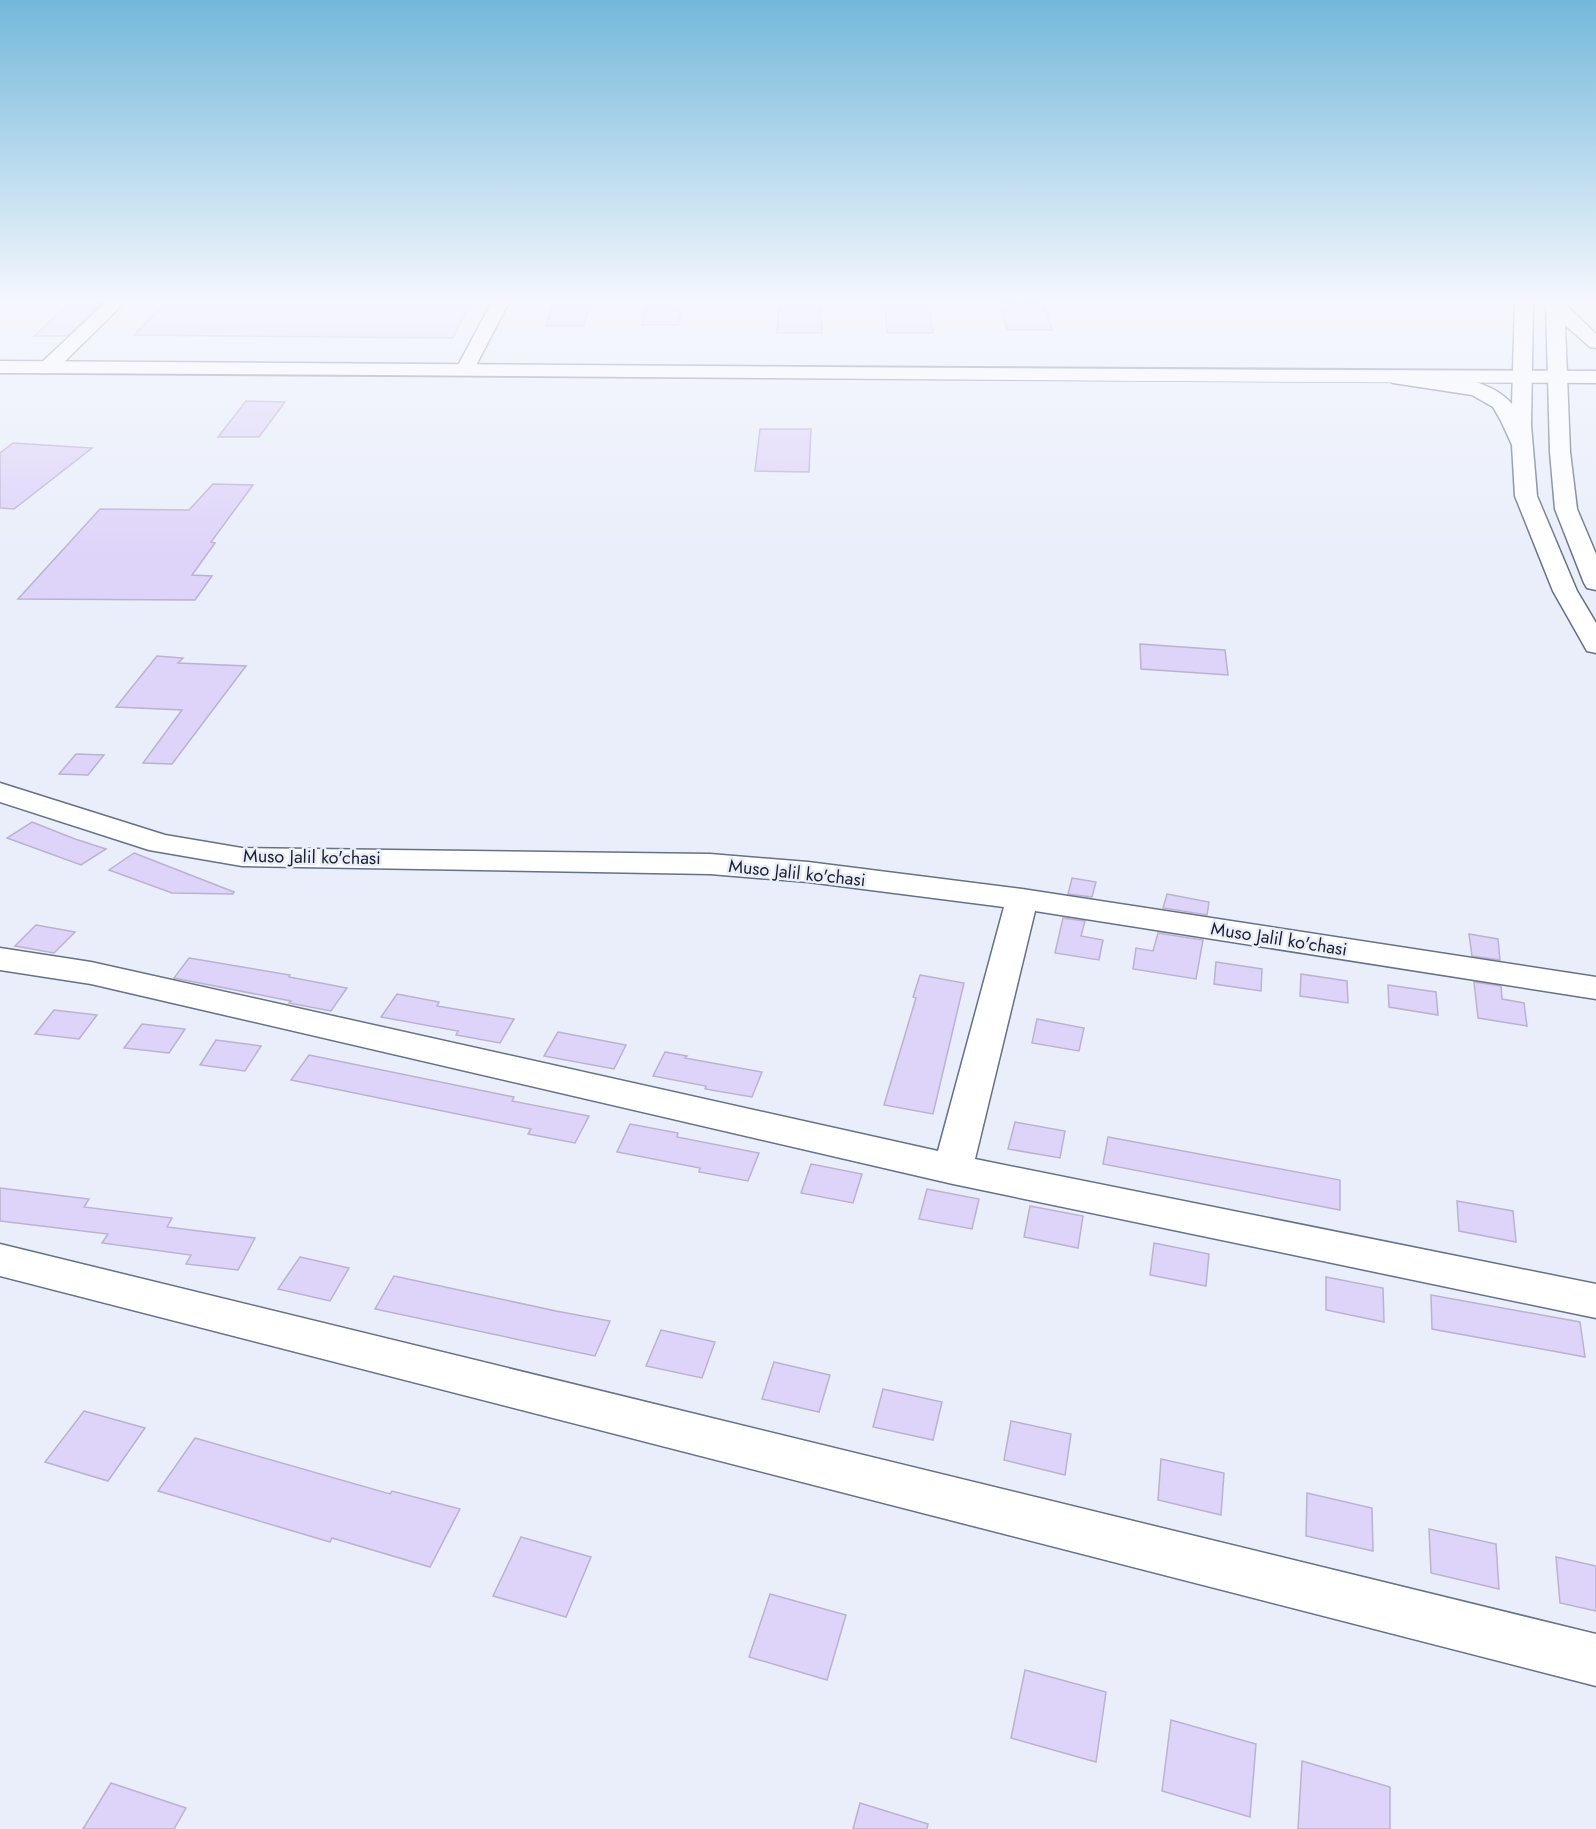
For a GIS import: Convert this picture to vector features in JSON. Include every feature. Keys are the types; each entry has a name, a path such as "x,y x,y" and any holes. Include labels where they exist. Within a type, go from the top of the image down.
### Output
{"main road":[{"path":"1457,387 1479,391 1500,402 1509,415 1522,450"},
{"path":"1522,387 1522,450 1526,496 1565,591 1596,645"},
{"path":"1558,387 1566,509 1596,584"},
{"name":"Muso Jalil ko'chasi","path":"0,792 160,843 242,857 710,864 808,872 1022,899 1596,988"},
{"path":"953,1169 1022,899"},
{"path":"0,959 91,973 953,1169 1596,1301"},
{"path":"0,1260 1596,1660"}],"building":[{"path":"246,401 285,402 259,437 218,437"},
{"path":"760,429 811,429 809,472 755,471"},
{"path":"13,443 92,448 14,509 0,508 0,453"},
{"path":"213,484 253,485 211,542 215,543 192,575 212,576 195,600 18,599 100,509 189,510"},
{"path":"1140,644 1225,650 1228,675 1141,669"},
{"path":"157,656 183,658 178,663 246,666 172,764 143,763 182,710 116,707"},
{"path":"76,754 104,755 88,775 59,774"},
{"path":"32,822 106,849 81,865 7,838"},
{"path":"134,853 234,892 233,894 172,893 109,870"},
{"path":"1072,878 1096,882 1092,897 1068,894"},
{"path":"1167,894 1209,902 1207,915 1163,908"},
{"path":"1063,918 1085,921 1081,936 1103,940 1099,960 1055,953"},
{"path":"36,925 75,932 54,953 15,946"},
{"path":"1158,933 1203,940 1196,979 1133,969 1136,948 1153,951"},
{"path":"1469,934 1498,939 1500,960 1472,956"},
{"path":"189,958 290,975 289,977 347,988 331,1011 174,978"},
{"path":"1216,962 1262,969 1261,991 1214,984"},
{"path":"1301,974 1347,981 1348,1003 1300,996"},
{"path":"920,975 964,983 933,1114 884,1105 916,998 913,997"},
{"path":"1474,982 1501,986 1502,999 1524,1003 1527,1026 1478,1018"},
{"path":"1388,985 1436,992 1438,1015 1389,1007"},
{"path":"397,994 439,1002 437,1006 514,1019 500,1043 456,1035 458,1031 381,1017"},
{"path":"54,1010 97,1015 79,1039 35,1034"},
{"path":"1037,1019 1084,1028 1079,1051 1032,1043"},
{"path":"142,1024 185,1029 169,1053 124,1048"},
{"path":"558,1032 626,1045 614,1069 544,1056"},
{"path":"216,1040 261,1046 245,1071 200,1065"},
{"path":"665,1052 687,1056 685,1058 762,1072 752,1097 705,1089 706,1086 653,1076"},
{"path":"309,1055 514,1097 512,1101 589,1116 575,1143 528,1134 531,1129 291,1080"},
{"path":"1015,1122 1065,1131 1060,1158 1008,1149"},
{"path":"630,1124 678,1133 677,1137 759,1153 748,1181 699,1172 700,1168 617,1152"},
{"path":"1108,1137 1340,1180 1340,1210 1103,1164"},
{"path":"811,1164 862,1174 853,1203 801,1193"},
{"path":"0,1188 89,1199 84,1207 172,1218 167,1227 255,1238 238,1270 186,1264 191,1255 102,1243 108,1234 0,1221"},
{"path":"927,1189 979,1199 972,1229 919,1219"},
{"path":"1457,1201 1513,1211 1516,1242 1459,1231"},
{"path":"1030,1206 1083,1216 1078,1248 1024,1237"},
{"path":"1154,1243 1209,1254 1206,1286 1150,1275"},
{"path":"300,1257 349,1268 330,1301 278,1289"},
{"path":"394,1276 610,1321 595,1356 375,1309"},
{"path":"1326,1277 1383,1288 1384,1322 1326,1310"},
{"path":"1431,1295 1580,1322 1585,1357 1432,1329"},
{"path":"661,1330 715,1342 702,1378 646,1366"},
{"path":"774,1362 830,1375 819,1412 762,1399"},
{"path":"883,1389 942,1402 933,1440 873,1427"},
{"path":"84,1411 145,1428 108,1481 45,1462"},
{"path":"1011,1421 1071,1434 1065,1475 1004,1460"},
{"path":"195,1438 390,1494 392,1491 460,1509 430,1567 332,1538 330,1542 158,1491"},
{"path":"1161,1459 1224,1473 1221,1515 1158,1500"},
{"path":"1307,1493 1372,1508 1373,1551 1306,1536"},
{"path":"1429,1529 1496,1544 1499,1589 1431,1573"},
{"path":"521,1537 591,1557 566,1617 493,1596"},
{"path":"1556,1557 1596,1566 1596,1611 1560,1603"},
{"path":"770,1594 846,1615 827,1680 749,1657"},
{"path":"1025,1670 1106,1692 1096,1762 1011,1738"},
{"path":"1171,1720 1256,1744 1250,1817 1162,1791"},
{"path":"1302,1761 1390,1787 1390,1829 1298,1829"},
{"path":"111,1783 186,1808 174,1829 83,1829"},
{"path":"860,1803 928,1824 927,1829 853,1829"}]}
